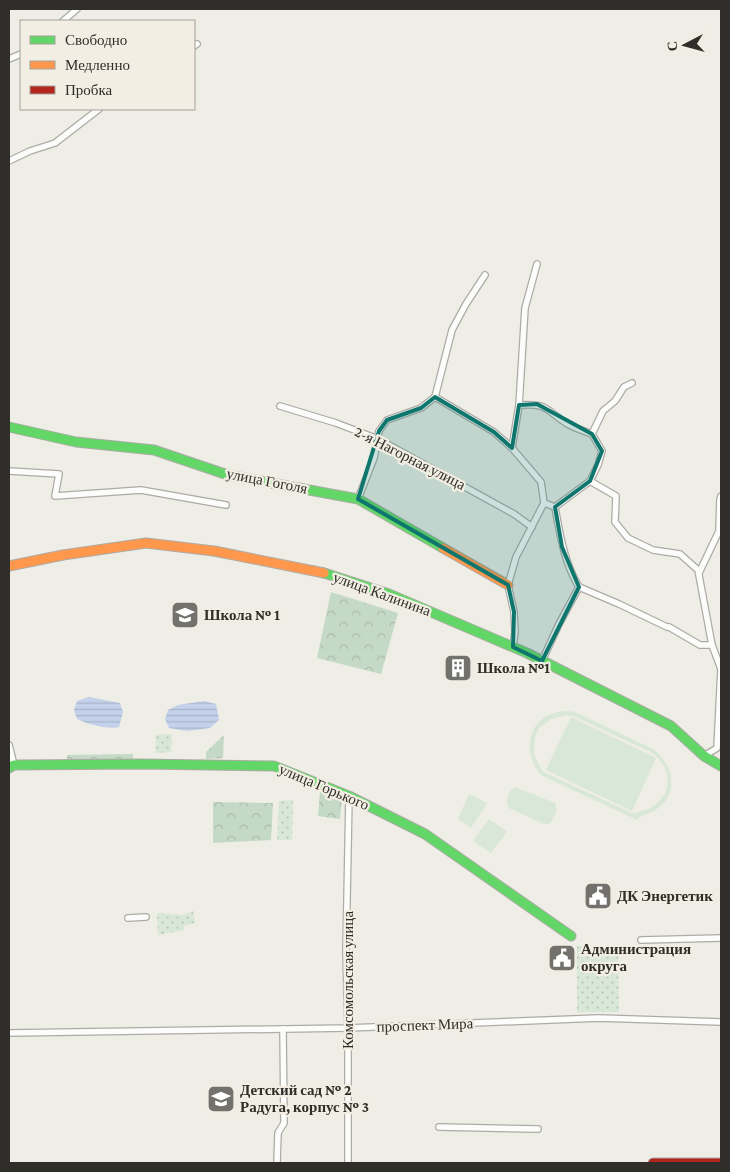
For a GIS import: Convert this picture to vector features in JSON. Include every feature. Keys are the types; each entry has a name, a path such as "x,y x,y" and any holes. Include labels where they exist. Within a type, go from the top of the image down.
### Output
{"street":[{"path":"64,20 77,9"},
{"path":"9,161 55,143 98,110"},
{"path":"512,448 519,405 525,308 537,264"},
{"path":"358,499 374,458 379,431 387,420 421,408 435,397 452,330 485,275"},
{"path":"592,434 603,411 615,401 624,387 632,383"},
{"path":"435,397 494,432 512,448 540,482 544,503 516,557 508,585 514,612 515,632 513,647"},
{"path":"519,405 537,404 552,411 567,423 592,434 602,451 598,465 590,480 555,507"},
{"name":"2-я Нагорная улица","path":"280,406 336,423 378,439 514,514 532,527"},
{"name":"улица Гоголя","path":"9,427 76,442 154,450 228,474 358,499 508,585"},
{"path":"9,471 59,474 55,496 141,490 226,505"},
{"path":"590,480 616,496 614,522 628,538 653,550 680,554 698,570 712,645 721,669 717,748 704,756"},
{"path":"699,573 719,531 721,496"},
{"path":"544,503 555,507"},
{"path":"555,507 562,547 571,574 579,587 633,610 700,645 712,645"},
{"name":"улица Калинина","path":"9,566 63,555 146,543 214,551 318,571 389,594 542,661 671,726 704,756 721,766"},
{"path":"542,661 579,587"},
{"path":"9,744 11,767"},
{"name":"улица Горького","path":"11,767 143,764 274,766 349,796 425,834 571,936"},
{"name":"Комсомольская улица","path":"348,1163 346,952 349,796"},
{"path":"128,918 146,917"},
{"path":"641,940 721,938"},
{"name":"проспект Мира","path":"9,1033 348,1028 599,1018 721,1022"},
{"path":"277,1163 278,1133 284,1123 283,1029"},
{"path":"439,1127 538,1129"},
{"path":"653,1163 721,1163"}],"highlighted area":[{"path":"435,397 494,432 512,448 519,405 537,404 592,434 602,451 590,481 555,507 562,547 579,587 542,661 513,647 514,612 508,585 358,499 379,431 387,420 421,408"}],"green space":[{"path":"331,592 398,613 381,674 317,658"},
{"path":"575,712 653,749 665,762 671,779 669,795 664,802 655,811 641,816 637,820 541,775 534,765 531,754 532,734 544,718 554,713","holes":["566,715 573,716 651,752 666,770 668,780 662,798 654,805 632,813 543,772 534,755 535,737 539,728 551,719"]},
{"path":"571,717 656,758 632,811 546,770"},
{"path":"172,734 171,752 155,753 156,735"},
{"path":"224,735 223,758 206,759 206,752"},
{"path":"133,754 133,761 67,763 67,755"},
{"path":"515,787 555,803 557,810 551,822 544,824 509,808 508,796"},
{"path":"320,792 342,800 340,819 318,816"},
{"path":"469,794 487,803 471,828 458,819"},
{"path":"293,800 292,840 277,840 279,801"},
{"path":"213,802 273,803 271,840 213,843"},
{"path":"489,819 507,832 491,853 473,841"},
{"path":"193,911 195,923 184,926 184,930 158,935 157,913 182,915"},
{"path":"577,946 618,946 619,1012 577,1012"}],"water":[{"path":"89,697 120,703 123,712 119,727 98,726 77,719 74,710 77,701"},
{"path":"204,701 216,704 219,720 210,728 187,731 169,728 165,719 168,710 178,705"}],"traffic: fast":[{"path":"9,427 76,442 154,450 228,475 358,499 443,548"},
{"path":"324,573 389,594 527,653 671,726 704,756 721,766"},
{"path":"9,768 14,765 143,764 274,766 349,796 425,834 571,936"}],"traffic: slow":[{"path":"9,566 63,555 146,543 214,551 324,573"},
{"path":"443,548 508,585"}],"traffic: jam":[{"path":"653,1163 721,1163"}],"place":[{"name":"Школа № 1","path":"185,615"},
{"name":"Школа №1","path":"458,668"},
{"name":"ДК Энергетик","path":"598,896"},
{"name":"Администрация округа","path":"562,958"},
{"name":"Детский сад № 2 Радуга, корпус № 3","path":"221,1099"}]}
